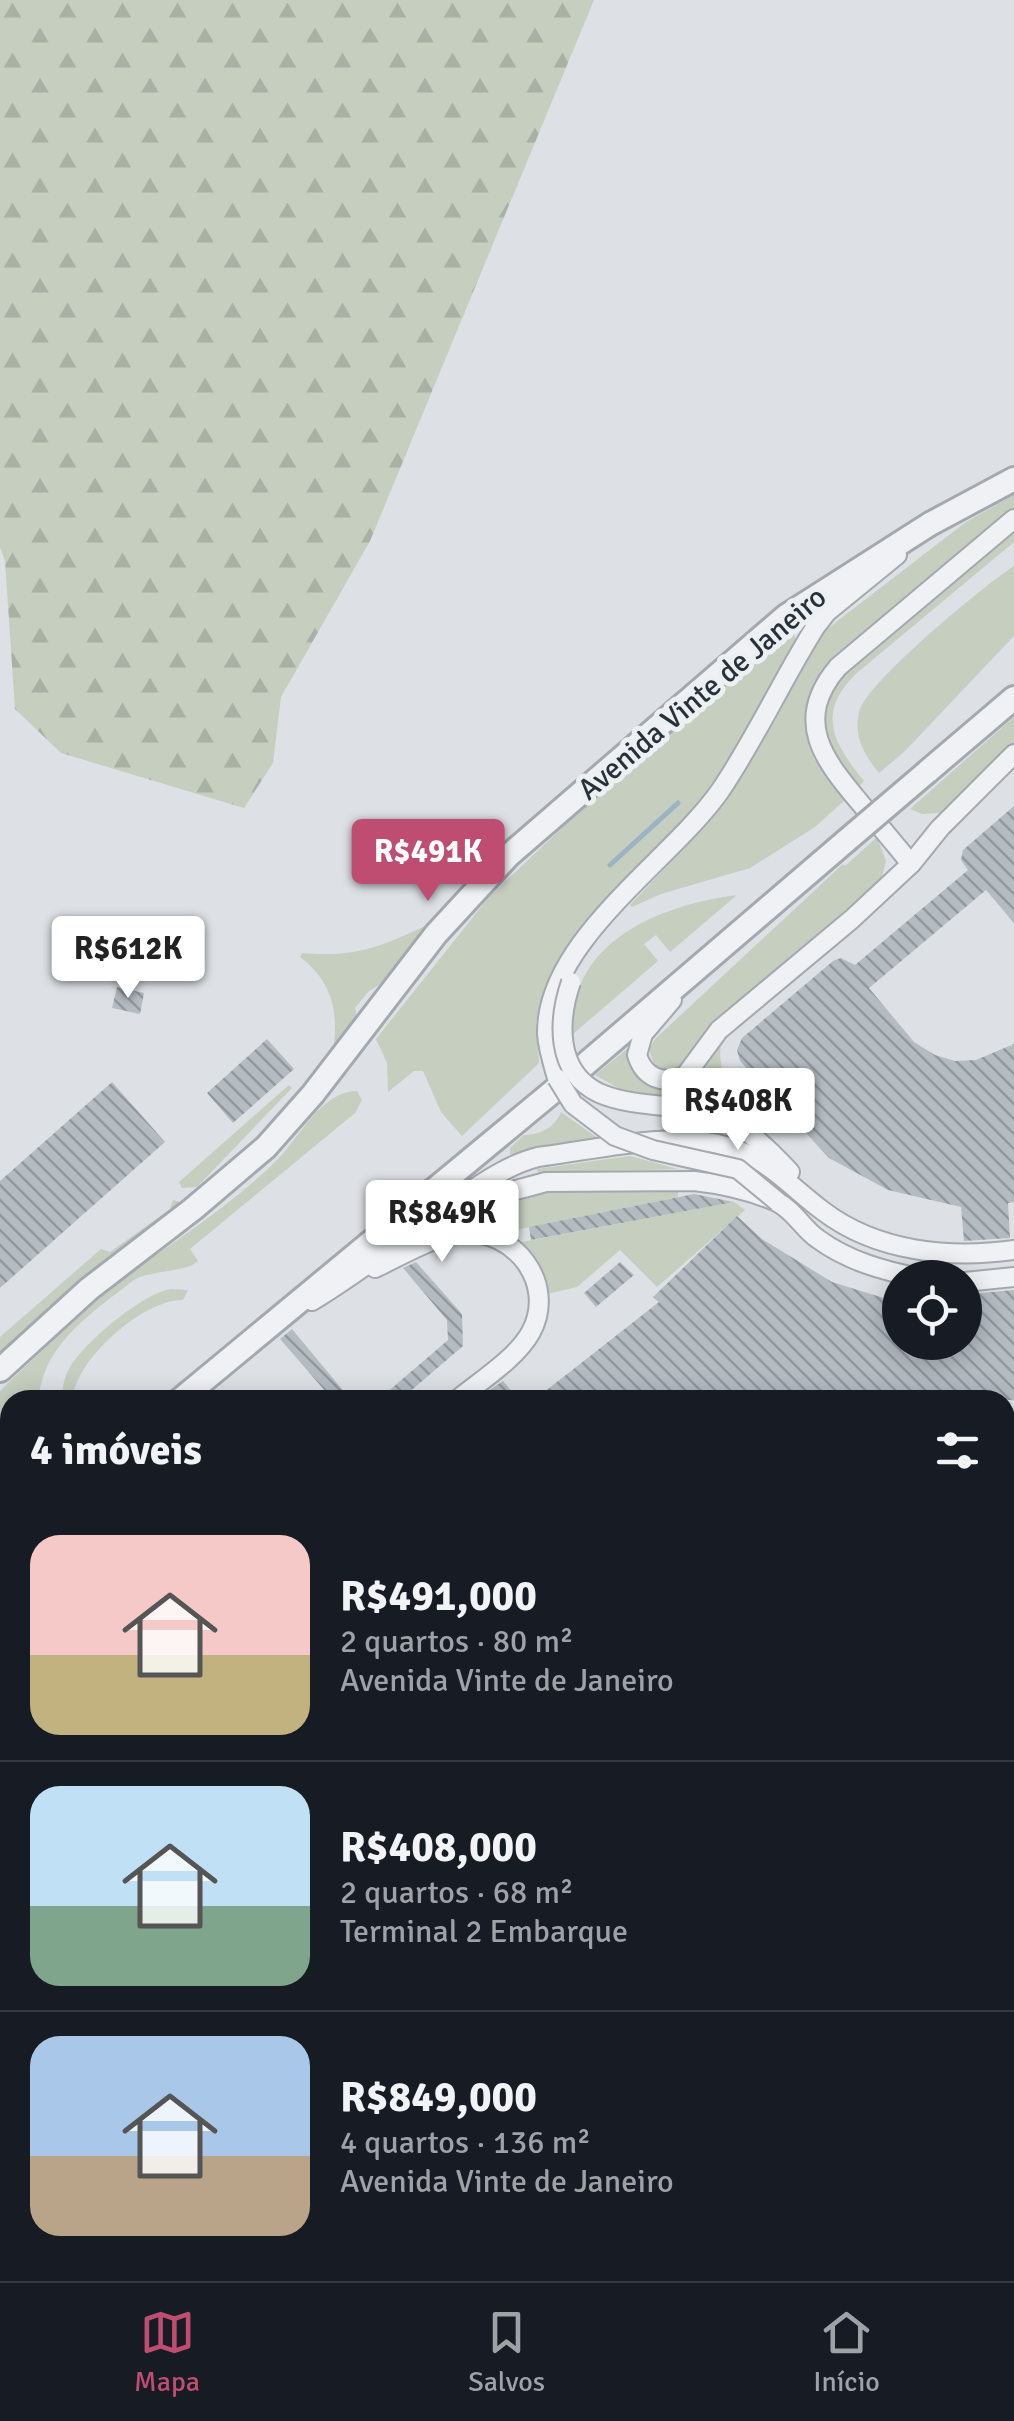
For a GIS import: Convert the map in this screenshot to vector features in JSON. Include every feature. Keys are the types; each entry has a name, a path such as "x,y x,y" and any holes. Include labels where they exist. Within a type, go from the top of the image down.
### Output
{"street":[{"name":"Avenida Vinte de Janeiro","path":"0,1370 89,1289 266,1147 436,934 508,856 786,616 930,524 1014,479"},
{"path":"911,864 824,756 816,722 819,699 838,667 1014,520"},
{"path":"882,1270 818,1240 738,1169 628,1142 600,1127 573,1104 557,1078 547,1036 550,1008 611,908 719,792 804,644 827,612 930,524"},
{"path":"192,1390 450,1178 1014,698"},
{"path":"709,958 643,1034 638,1045 639,1062 655,1078 670,1081 684,1076 719,1030 852,919 911,864 940,828 1014,754"},
{"path":"566,980 562,1038 579,1078 600,1093 715,1114 750,1132 794,1176 811,1201"},
{"path":"343,1283 478,1186 518,1164 538,1157 699,1140 744,1152 782,1176 836,1220 888,1242 953,1255 1014,1250"},
{"path":"390,1247 516,1190 546,1182 694,1180 782,1205"},
{"path":"277,1322 343,1283 453,1234 486,1235 509,1244 528,1263 536,1284 534,1326 520,1346 469,1390"},
{"path":"982,1280 1014,1276"}],"green space":[{"path":"0,0 594,0 370,541 281,697 273,763 244,808 61,753 15,709 5,561 0,547"},
{"path":"1014,495 1014,514 835,663 813,748 820,767 846,799 815,827 750,868 661,894 632,907 717,813 827,629 966,522"},
{"path":"1014,531 1014,542 858,672 836,701 833,727 844,754 864,781 857,788 836,756 825,727 828,698 837,683 852,666"},
{"path":"1014,566 1014,636 904,752 879,773 864,751 859,735 860,709 868,695 930,634"},
{"path":"793,632 796,640 706,798 565,955 541,1001 536,1023 539,1063 462,1136 441,1112 423,1071 414,1071 388,1092 387,1063 376,1039 489,897 622,771 717,688"},
{"path":"1014,717 1014,743 940,813 922,814 910,809"},
{"path":"877,837 886,861 881,880 716,1020 682,1067 666,1071 654,1065 649,1049 655,1039"},
{"path":"737,895 670,952 656,935 644,944 658,961 573,1034 575,1002 585,975 602,952 650,919 678,908"},
{"path":"436,921 391,978 369,991 355,1008 358,1022 333,1052 335,1024 331,999 320,977 300,957 302,953 372,948"},
{"path":"721,1045 721,1061 732,1092 787,1157 711,1105 620,1089 595,1075 628,1048 640,1078 653,1087 676,1090 693,1079"},
{"path":"289,1085 292,1088 197,1187 182,1188 179,1182"},
{"path":"357,1091 362,1100 355,1113 190,1249 198,1261 134,1280 103,1304 60,1345 41,1390 1,1390 110,1290 260,1176 322,1106 344,1093"},
{"path":"561,1112 602,1141 510,1155 510,1148 524,1135 546,1130"},
{"path":"630,1156 678,1169 539,1173 536,1169"},
{"path":"678,1190 678,1197 506,1232 484,1219 528,1197 551,1192"},
{"path":"173,1200 183,1203 0,1360 0,1337 101,1249 110,1252 170,1209"},
{"path":"734,1202 745,1210 657,1287 620,1250 577,1287 547,1294 542,1274 517,1243"},
{"path":"188,1290 183,1300 167,1302 131,1320 98,1351 75,1390 63,1390 68,1370 93,1340 132,1308 159,1293"}],"building":[{"path":"1014,806 1014,923 986,890 869,988 914,1042 935,1055 955,1061 976,1060 1014,1044 1014,1202 1008,1203 1010,1238 964,1241 961,1207 888,1190 829,1158 740,1061 737,1050 742,1038 833,961 841,958 855,965 968,870 961,860 963,850"},
{"path":"117,987 144,993 140,1014 112,1008"},
{"path":"267,1039 294,1069 233,1123 207,1093"},
{"path":"112,1082 165,1142 0,1288 0,1181"},
{"path":"694,1194 734,1202 531,1240 529,1227"},
{"path":"737,1216 762,1239 832,1282 882,1297 882,1360 982,1360 982,1293 1014,1290 1014,1390 547,1390 659,1302 653,1297"},
{"path":"416,1262 462,1314 463,1346 412,1390 390,1390 448,1340 447,1320 403,1268"},
{"path":"620,1262 634,1275 596,1307 584,1293"},
{"path":"292,1329 343,1390 324,1390 280,1339"},
{"path":"503,1381 511,1390 490,1390"}],"waterway":[{"path":"610,865 678,803"}]}
